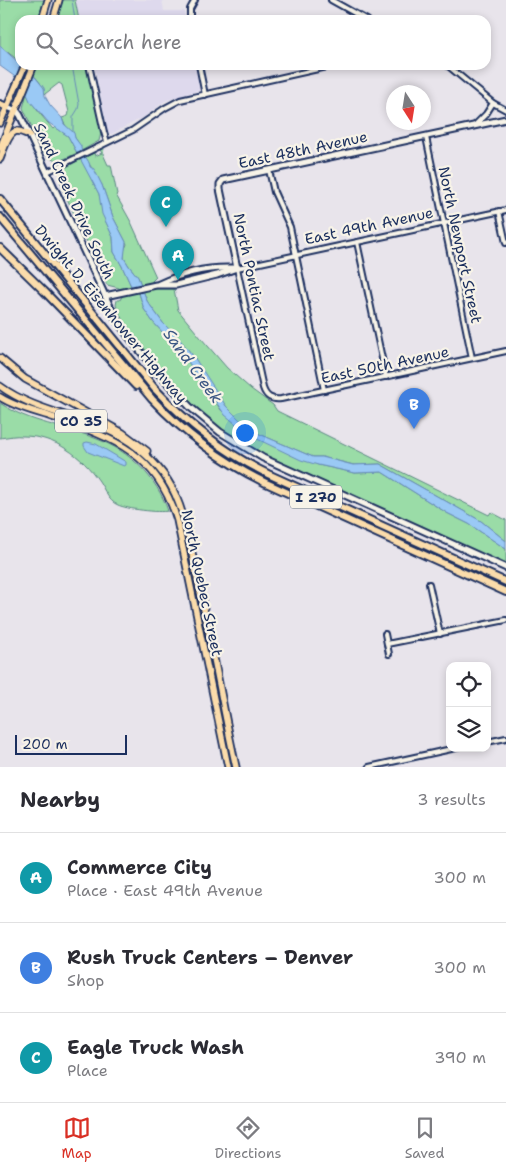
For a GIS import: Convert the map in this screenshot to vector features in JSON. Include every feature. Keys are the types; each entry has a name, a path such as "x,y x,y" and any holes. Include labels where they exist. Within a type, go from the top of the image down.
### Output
{"highway":[{"name":"Dwight D. Eisenhower Highway","path":"0,199 151,384 180,414 207,437 236,457 268,474 506,582"},
{"name":"Dwight D. Eisenhower Highway","path":"0,217 161,408 205,446 250,475 506,592"},
{"path":"1,250 44,291 146,397 161,408"}],"main road":[{"path":"44,15 48,0"},
{"path":"54,15 59,0"},
{"path":"0,123 3,106 14,90 22,70"},
{"path":"0,148 32,70"},
{"name":"Sand Creek Drive South","path":"3,106 16,111 20,115 105,296 126,333 166,382 200,416 231,439 269,461 506,568"},
{"name":"East 48th Avenue","path":"223,180 506,119"},
{"path":"0,159 13,132 18,131 30,135"},
{"name":"North Pontiac Street","path":"223,180 220,184 220,189 237,268"},
{"path":"222,268 231,262 234,255"},
{"name":"East 49th Avenue","path":"156,285 173,277 208,268 237,268"},
{"name":"East 49th Avenue","path":"105,296 156,285 176,285 237,268"},
{"path":"0,358 25,379 130,438 152,457 156,466"},
{"name":"CO 35","path":"0,386 25,401 115,434 136,447 156,466"},
{"name":"North Quebec Street","path":"0,395 16,404 114,440 146,464 164,489 177,520 228,767"},
{"name":"North Quebec Street","path":"156,466 172,489 183,517 216,662 236,767"}],"street":[{"path":"190,15 190,9 195,0"},
{"path":"330,0 358,15"},
{"path":"90,70 108,142"},
{"path":"200,70 205,94"},
{"path":"47,172 143,124 170,105 185,99 313,70"},
{"path":"453,70 493,103 506,110"},
{"path":"474,126 482,119 493,103"},
{"name":"North Newport Street","path":"426,137 472,358"},
{"path":"269,170 274,192 288,221 324,390"},
{"name":"East 49th Avenue","path":"237,268 506,210"},
{"path":"499,211 506,243"},
{"path":"357,242 386,377"},
{"name":"North Pontiac Street","path":"237,268 263,388 266,395 270,398"},
{"name":"East 50th Avenue","path":"270,398 281,399 506,351"},
{"path":"429,584 440,634"},
{"path":"387,644 506,620"},
{"path":"385,634 389,654"},
{"path":"491,741 506,738"},
{"path":"369,767 446,750"}],"shaded area":[{"path":"75,0 162,0 164,11 184,11 185,15 78,15"},
{"path":"95,70 196,70 200,90 165,101 144,117 111,134 108,132"}],"green space":[{"path":"0,0 44,0 40,15 15,15 15,58 0,46"},
{"path":"63,0 75,0 78,15 58,15"},
{"path":"28,70 88,70 101,133 99,141 81,151 77,141 66,127 62,118 68,116 69,112 62,85 59,83 45,94"},
{"path":"27,93 35,107 53,129 55,127 68,136 77,153 64,159 56,160 44,153 23,108"},
{"path":"104,148 103,154 108,165 111,165 116,195 131,222 156,277 152,281 156,289 174,289 178,310 227,368 273,405 277,411 489,515 491,512 506,520 506,541 481,521 380,464 354,465 322,457 313,457 250,430 231,413 194,357 163,323 147,301 138,277 124,258 127,244 113,217 102,185 85,157 94,153 95,156 102,153 100,150"},
{"path":"81,159 99,194 105,220 113,237 114,252 131,286 139,293 144,309 153,322 182,353 221,410 242,430 318,465 355,473 382,472 447,513 469,524 506,549 506,565 256,451 223,430 180,392 120,316 116,305 117,300 120,300 122,296 119,288 107,285 63,190 60,179 63,169"},
{"path":"0,403 23,415 109,444 131,458 141,467 157,488 168,511 135,509 115,503 109,498 99,481 84,463 67,449 57,444 35,437 17,436 0,438"}],"water":[{"name":"Sand Creek","path":"0,46 15,59 15,70 27,70 44,88 45,96 50,105 62,118 64,124 74,133 90,167 94,169 102,185 113,217 126,242 124,258 138,277 147,301 163,323 194,357 226,406 250,430 313,457 322,457 353,465 380,464 481,521 506,541 506,549 469,524 447,513 382,472 355,473 301,460 251,436 225,415 182,353 153,322 144,309 139,293 131,286 114,252 113,237 102,214 99,194 68,136 49,123 30,101 23,85 0,66"},
{"path":"84,443 96,444 126,462 126,465 124,466 88,452 84,446"}],"waterway":[{"path":"72,0 74,15"},
{"path":"73,70 79,104 73,117 73,132"}],"place":[{"name":"Eagle Truck Wash","path":"166,227"},
{"name":"Commerce City","path":"178,280"},
{"name":"Rush Truck Centers – Denver","path":"414,429"}]}
